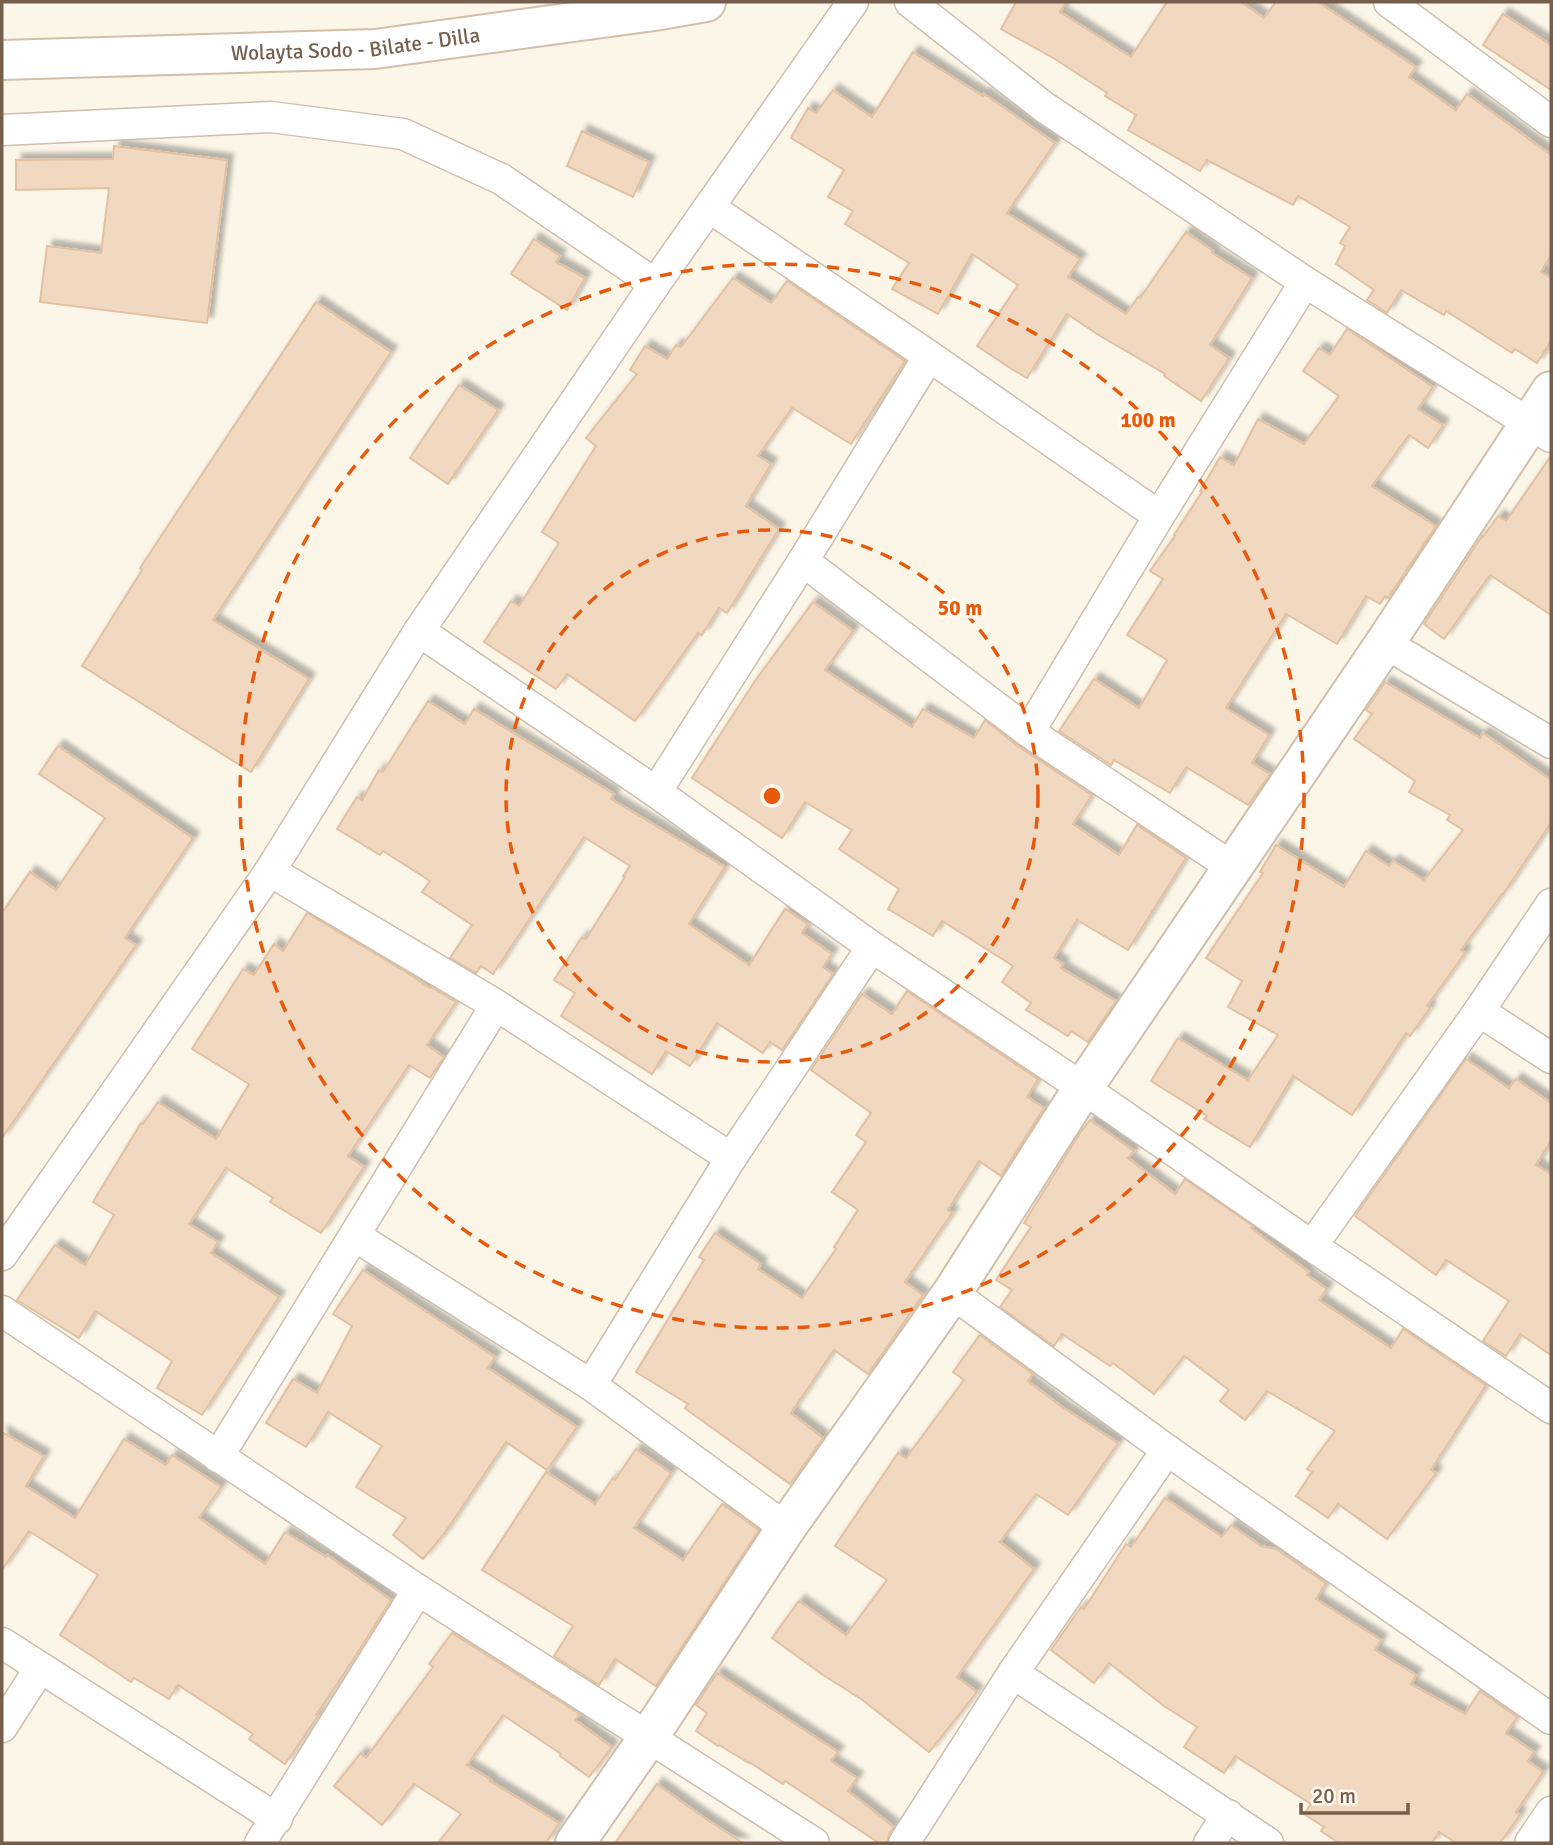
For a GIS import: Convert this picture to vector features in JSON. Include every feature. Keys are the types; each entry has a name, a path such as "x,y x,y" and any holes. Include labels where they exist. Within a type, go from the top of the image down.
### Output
{"main road":[{"name":"Wolayta Sodo - Bilate - Dilla","path":"2,60 375,48 602,9 706,2"},
{"path":"575,1843 648,1738 786,1528 952,1293 1083,1087 1384,643 1540,430 1551,391"}],"street":[{"path":"2,1255 270,872 419,631 655,284 853,2"},
{"path":"910,2 1044,107 1305,282 1540,430"},
{"path":"1389,2 1551,122"},
{"path":"2,130 271,117 403,134 501,179 655,284"},
{"path":"709,207 1158,516"},
{"path":"1028,732 1158,516 1305,282"},
{"path":"656,792 929,356"},
{"path":"803,561 1028,732 1232,867"},
{"path":"419,631 656,792 872,947 1083,1087 1551,1408"},
{"path":"1384,643 1551,743"},
{"path":"270,872 496,1005 731,1158"},
{"path":"1312,1246 1479,1011 1551,904"},
{"path":"591,1385 731,1158 872,947"},
{"path":"218,1457 496,1005"},
{"path":"1479,1011 1551,1059"},
{"path":"355,1236 591,1385 786,1528"},
{"path":"952,1293 1167,1450 1551,1718"},
{"path":"2,1311 418,1590 814,1843"},
{"path":"904,1843 1013,1673 1167,1450"},
{"path":"260,1843 418,1590"},
{"path":"2,1643 277,1819"},
{"path":"2,1727 40,1668"},
{"path":"1013,1673 1268,1843"},
{"path":"1530,1843 1551,1812"},
{"path":"1209,1843 1228,1815"}],"building":[{"path":"1016,2 1066,2 1060,12 1131,57 1167,2 1241,2 1264,18 1276,2 1318,2 1416,67 1409,77 1456,110 1467,94 1551,155 1551,255 1541,272 1551,278 1551,341 1537,363 1515,349 1512,353 1446,311 1444,315 1401,290 1387,313 1367,300 1374,290 1336,264 1345,246 1340,243 1350,227 1298,196 1293,205 1207,160 1200,171 1128,130 1136,115 1055,59 1001,29"},
{"path":"1503,14 1551,45 1551,90 1483,45"},
{"path":"913,52 983,96 984,94 1055,143 1007,213 1080,259 1068,277 1126,314 1186,232 1213,251 1212,253 1252,278 1210,345 1229,358 1201,401 1164,376 1165,374 1067,314 1027,378 1010,368 977,346 1018,285 972,254 938,314 892,289 909,263 845,224 853,211 828,197 844,170 791,138 808,108 816,113 833,90 872,117"},
{"path":"582,131 649,162 633,197 567,166"},
{"path":"114,146 227,160 207,323 40,302 47,246 101,253 109,188 16,190 16,160 113,159"},
{"path":"534,239 560,256 556,262 585,278 567,310 511,274"},
{"path":"733,278 771,303 787,281 905,361 851,444 792,408 758,456 771,464 746,506 779,529 727,613 719,608 702,635 698,633 635,721 567,674 556,689 484,642 511,601 519,606 559,543 542,532 596,446 586,438 637,374 630,370 645,346 667,359 676,345 681,347"},
{"path":"316,302 391,352 213,620 309,679 251,772 82,666 142,570 140,568"},
{"path":"1347,329 1433,387 1418,409 1443,425 1428,448 1409,435 1372,486 1436,526 1388,598 1385,596 1380,604 1366,596 1337,644 1286,614 1226,708 1269,735 1252,763 1270,774 1248,805 1186,767 1170,793 1114,760 1111,765 1059,731 1094,679 1139,708 1167,660 1127,635 1163,579 1150,571 1175,536 1220,457 1234,465 1258,419 1304,444 1339,396 1303,371 1319,348 1330,355"},
{"path":"459,385 498,410 448,484 410,458"},
{"path":"1551,456 1551,615 1490,575 1444,639 1424,624 1482,536 1498,516 1506,521"},
{"path":"813,602 853,631 825,670 912,727 923,709 974,738 985,720 1019,747 1092,795 1073,824 1119,855 1137,825 1186,858 1128,950 1077,920 1054,958 1063,964 1061,968 1116,1001 1088,1042 1071,1031 1068,1036 1026,1010 1031,1003 1002,982 1013,966 942,921 933,936 888,909 899,889 839,849 852,830 805,802 782,838 692,778 755,681"},
{"path":"1385,682 1480,738 1483,733 1551,780 1551,823 1461,950 1465,953 1427,1006 1430,1008 1410,1036 1406,1033 1352,1115 1293,1076 1250,1147 1204,1119 1207,1116 1151,1081 1178,1038 1248,1080 1278,1035 1228,1007 1242,981 1206,958 1263,873 1260,872 1276,845 1344,887 1366,851 1389,866 1393,861 1424,880 1463,830 1447,820 1450,815 1409,792 1415,781 1354,739 1372,714 1366,710"},
{"path":"428,701 465,724 474,709 614,794 611,799 725,867 689,924 749,965 785,909 808,924 802,933 832,954 823,967 833,974 782,1050 770,1042 763,1053 717,1023 690,1066 666,1051 652,1074 561,1016 575,993 554,980 582,937 586,939 630,866 584,837 493,974 481,966 476,973 450,958 472,925 422,892 430,881 383,851 380,855 337,829 357,797 362,800 379,770 383,772"},
{"path":"58,746 193,838 125,938 136,945 2,1138 2,913 30,872 56,890 105,818 39,774"},
{"path":"307,913 456,1002 427,1045 444,1057 430,1078 409,1065 348,1156 364,1167 321,1233 270,1202 273,1198 226,1168 189,1224 218,1242 211,1253 279,1297 202,1415 157,1388 172,1361 95,1311 79,1338 17,1300 55,1245 85,1265 114,1215 93,1202 141,1123 143,1124 158,1102 216,1139 249,1084 192,1049 243,969 254,975 274,944 283,951"},
{"path":"907,991 1038,1079 1027,1097 1044,1108 1001,1176 979,1161 948,1210 952,1213 905,1282 923,1295 868,1374 834,1350 791,1413 823,1438 790,1484 690,1412 685,1408 688,1404 636,1372 704,1260 699,1257 715,1233 761,1264 758,1269 802,1298 836,1249 834,1247 858,1210 832,1192 866,1142 856,1135 871,1113 811,1070 862,994 892,1014"},
{"path":"1466,1059 1509,1088 1516,1079 1551,1103 1551,1141 1536,1165 1551,1174 1551,1355 1520,1334 1506,1356 1483,1341 1509,1301 1446,1260 1436,1275 1355,1216"},
{"path":"1090,1120 1134,1151 1128,1158 1175,1194 1185,1179 1253,1226 1251,1228 1327,1289 1319,1300 1391,1348 1403,1329 1486,1385 1431,1470 1436,1473 1387,1539 1338,1504 1328,1518 1296,1496 1312,1472 1307,1469 1335,1431 1267,1391 1245,1420 1220,1401 1229,1390 1184,1356 1154,1394 1113,1363 1110,1366 1062,1334 1054,1346 1000,1307 1012,1290 996,1280 1031,1227 1024,1223"},
{"path":"363,1270 495,1357 488,1368 577,1427 547,1470 506,1442 444,1534 423,1559 393,1535 406,1518 356,1487 382,1446 328,1412 306,1447 266,1423 293,1379 317,1393 352,1326 333,1314"},
{"path":"980,1335 1033,1374 1028,1381 1062,1407 1118,1443 1068,1515 1036,1494 1000,1542 1034,1569 957,1677 977,1692 929,1752 861,1699 772,1638 799,1601 846,1635 887,1580 835,1546 898,1453 906,1458 964,1380 953,1372"},
{"path":"2,1432 44,1456 26,1486 75,1518 124,1439 166,1465 172,1455 221,1487 199,1518 265,1564 285,1532 326,1557 327,1555 391,1600 285,1764 249,1739 253,1734 178,1685 169,1699 134,1678 131,1682 60,1635 98,1575 29,1531 2,1570"},
{"path":"636,1449 671,1473 634,1528 683,1560 722,1504 759,1530 656,1686 615,1659 599,1685 554,1656 573,1626 482,1570 546,1472 595,1504"},
{"path":"1165,1498 1222,1537 1231,1525 1261,1546 1276,1549 1326,1583 1316,1599 1381,1640 1375,1650 1416,1675 1411,1684 1465,1714 1480,1691 1517,1717 1506,1733 1534,1752 1528,1761 1543,1772 1516,1812 1520,1815 1500,1843 1456,1843 1439,1832 1432,1843 1339,1843 1321,1831 1324,1827 1304,1814 1311,1804 1235,1756 1224,1773 1184,1747 1197,1727 1164,1706 1109,1663 1094,1683 1051,1650 1081,1607 1084,1609 1126,1544 1131,1547"},
{"path":"452,1633 580,1714 575,1720 612,1747 589,1777 560,1756 561,1754 503,1715 467,1765 559,1823 546,1843 438,1843 461,1814 414,1784 382,1825 334,1786 361,1753 366,1758 433,1667 429,1664"},
{"path":"717,1673 838,1752 831,1761 857,1778 848,1791 894,1827 887,1843 879,1843 785,1781 783,1784 696,1731 707,1713 696,1705"},
{"path":"657,1784 706,1819 743,1843 615,1843"}]}
